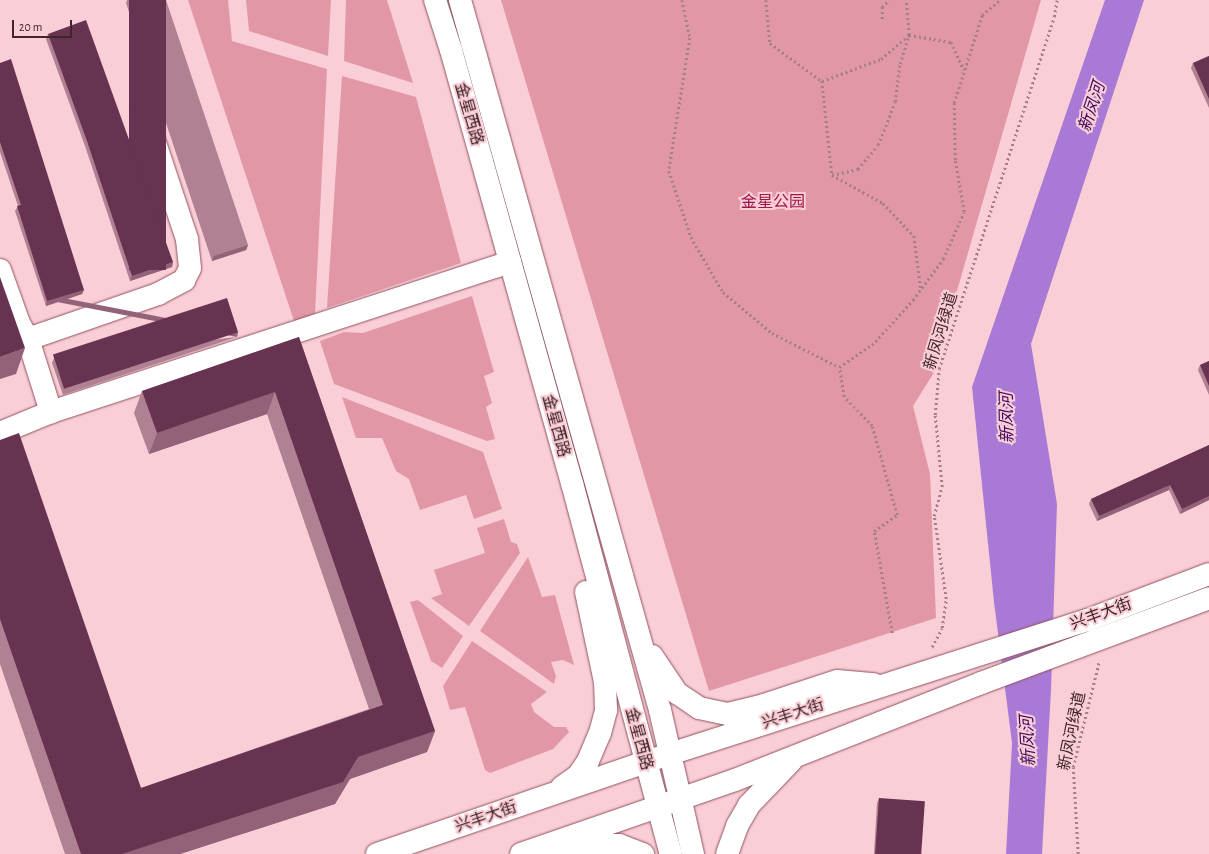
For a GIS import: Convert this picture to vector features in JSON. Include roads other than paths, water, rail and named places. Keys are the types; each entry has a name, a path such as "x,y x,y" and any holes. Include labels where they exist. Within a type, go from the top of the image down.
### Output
{"main road":[{"name":"金星西路","path":"435,0 451,50 510,262 670,854"},
{"name":"金星西路","path":"460,0 660,710 693,854"},
{"path":"28,339 158,294 184,280 190,268 187,239 143,107"},
{"path":"0,433 51,412 510,262"},
{"path":"0,270 19,323 28,339 51,412"},
{"path":"552,794 578,776 588,761 600,733 606,710 605,682 583,579 586,539"},
{"name":"兴丰大街","path":"377,854 669,754 986,654 1088,620 1209,574"},
{"name":"兴丰大街","path":"520,854 798,755 981,683 1209,598"},
{"path":"639,634 677,692 699,708 728,714 764,705 837,681 885,685"},
{"path":"727,854 737,826 749,805 798,755"},
{"path":"564,854 597,845 619,845 643,854"}],"water":[{"name":"新凤河","path":"1105,0 1144,0 1031,344 1057,504 1051,690 1042,854 1006,854 1012,743 994,602 972,387"}],"park label":[{"name":"金星公园","path":"773,202"}]}
